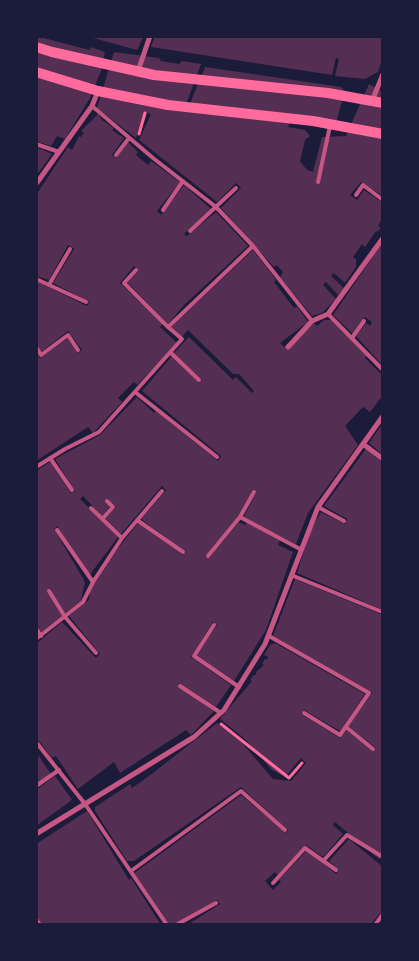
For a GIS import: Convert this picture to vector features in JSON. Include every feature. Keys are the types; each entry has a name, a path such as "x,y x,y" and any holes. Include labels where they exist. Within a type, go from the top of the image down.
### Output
{"main road":[{"path":"36,46 52,52 138,72 328,94 383,103"},
{"path":"36,72 98,90 168,105 331,124 383,134"}],"street":[{"path":"138,72 150,36"},
{"path":"372,101 383,74"},
{"path":"36,184 92,106 98,90"},
{"path":"288,347 312,321 328,314 383,238"},
{"path":"36,834 194,737 221,713 239,687 269,636 300,548 318,507 383,416"},
{"path":"364,444 383,459"}],"lane":[{"path":"92,106 216,208 253,246 312,321"},
{"path":"318,182 331,124"},
{"path":"116,155 129,138"},
{"path":"36,144 59,152"},
{"path":"163,210 183,181"},
{"path":"356,195 363,185 383,200"},
{"path":"190,231 236,188"},
{"path":"168,327 253,246"},
{"path":"50,284 70,249"},
{"path":"36,467 99,432 182,340 124,283 136,270"},
{"path":"36,279 86,302"},
{"path":"328,314 383,370"},
{"path":"352,338 364,321"},
{"path":"36,348 41,355 68,336 78,350"},
{"path":"171,353 199,380"},
{"path":"135,392 218,457"},
{"path":"50,458 72,490"},
{"path":"36,639 83,602 93,582 122,538 162,491"},
{"path":"208,556 240,518 254,492"},
{"path":"102,519 113,507 107,502"},
{"path":"318,507 344,521"},
{"path":"91,508 122,538"},
{"path":"240,518 300,548"},
{"path":"137,520 183,552"},
{"path":"57,530 93,582"},
{"path":"291,576 380,611"},
{"path":"49,591 64,617 96,654"},
{"path":"214,625 194,656 239,687"},
{"path":"36,628 41,636"},
{"path":"269,636 368,693 340,735 304,713"},
{"path":"180,686 221,713"},
{"path":"346,727 373,749"},
{"path":"36,742 85,804 167,925"},
{"path":"36,786 59,770"},
{"path":"131,871 241,791 285,830"},
{"path":"324,860 347,835 383,857"},
{"path":"273,883 305,848 336,870"},
{"path":"176,925 216,903"},
{"path":"375,925 383,914"},
{"path":"36,919 40,925"}],"path":[{"path":"214,718 289,778 302,763"}],"building":[{"path":"36,36 105,52 101,71 90,98 65,139 57,136 51,146 36,141"},
{"path":"86,36 144,36 137,50"},
{"path":"155,36 383,36 383,57 378,72 365,79 335,76 339,59 336,58 332,75 151,47"},
{"path":"114,52 159,58 161,61 179,64 182,61 201,64 184,110 187,111 205,67 341,87 345,91 335,126 292,118 288,127 305,130 310,136 305,140 300,161 307,170 313,172 322,137 346,136 369,84 383,92 383,196 361,182 350,195 357,200 364,190 383,203 383,218 378,226 381,228 376,231 365,247 362,244 353,257 356,259 356,267 345,283 334,273 331,276 344,288 338,295 326,282 323,285 336,299 322,313 312,316 280,277 283,272 277,265 274,267 221,208 241,188 236,183 217,202 139,140 151,114 147,113 136,138 97,108"},
{"path":"98,114 102,120 114,128 112,130 124,138 112,155 116,158 128,142 138,152 136,155 148,165 151,161 180,182 157,211 161,215 184,185 211,209 184,234 187,236 216,212 248,246 184,305 168,324 127,282 138,270 134,266 120,283 163,324 160,327 177,343 137,385 134,382 118,398 122,402 93,433 88,427 36,461 36,352 40,358 68,338 78,353 82,350 68,331 41,352 36,344 36,281 87,306 89,302 53,283 74,249 68,245 49,280 36,276 36,195 68,147 72,150 79,136 81,137 84,133 81,131"},
{"path":"36,147 52,154 36,176"},
{"path":"383,241 383,366 356,336 366,323 370,326 372,322 365,317 353,334 333,315 372,258 370,256"},
{"path":"253,250 276,280 274,282 294,308 297,306 308,322 280,343 284,347 314,323 317,326 324,320 331,320 367,356 365,358 383,376 383,395 370,412 363,407 345,426 358,445 308,513 296,544 243,518 256,493 253,490 237,519 206,556 209,558 239,522 245,525 247,522 280,540 278,545 293,552 266,630 234,681 196,655 217,625 213,622 191,657 231,685 216,707 179,683 178,686 214,711 191,735 186,730 120,773 114,762 78,789 56,756 52,758 36,737 36,644 62,622 96,658 100,654 69,616 89,600 91,582 138,523 183,555 186,552 141,519 166,490 162,486 121,534 105,518 116,507 108,499 105,501 110,506 102,516 83,496 80,499 118,537 89,576 57,526 54,529 85,582 81,601 64,614 50,589 47,591 62,616 41,632 36,623 36,471 50,462 71,493 75,491 55,459 100,435 137,397 154,413 156,411 218,461 221,456 142,391 172,356 199,383 202,380 174,353 189,337 233,380 236,377 252,393 254,391 239,374 233,374 188,330 181,338 171,327"},
{"path":"383,423 383,455 369,443"},
{"path":"366,449 383,463 383,610 297,573 311,529 321,512 345,524 347,519 324,506"},
{"path":"295,579 383,615 383,854 379,859 335,822 333,825 343,834 323,857 306,845 278,875 275,872 265,881 273,890 281,882 279,880 307,850 336,874 339,870 329,861 349,839 383,867 383,910 370,925 187,925 220,904 217,900 178,925 167,925 133,874 241,795 286,833 288,830 241,787 134,861 127,861 95,811 95,807 130,784 132,788 217,723 242,743 273,779 291,781 306,763 301,758 285,777 272,770 245,739 220,719 252,681 250,680 256,675 256,672 264,665 262,664 268,657 264,655 270,645 275,643 365,694 340,731 304,710 301,714 340,738 346,730 373,751 376,748 348,726 372,693 273,636"},
{"path":"36,752 51,774 36,783"},
{"path":"55,776 72,800 36,826 36,790"},
{"path":"87,811 129,880 131,878 161,925 36,925 36,844"}]}
